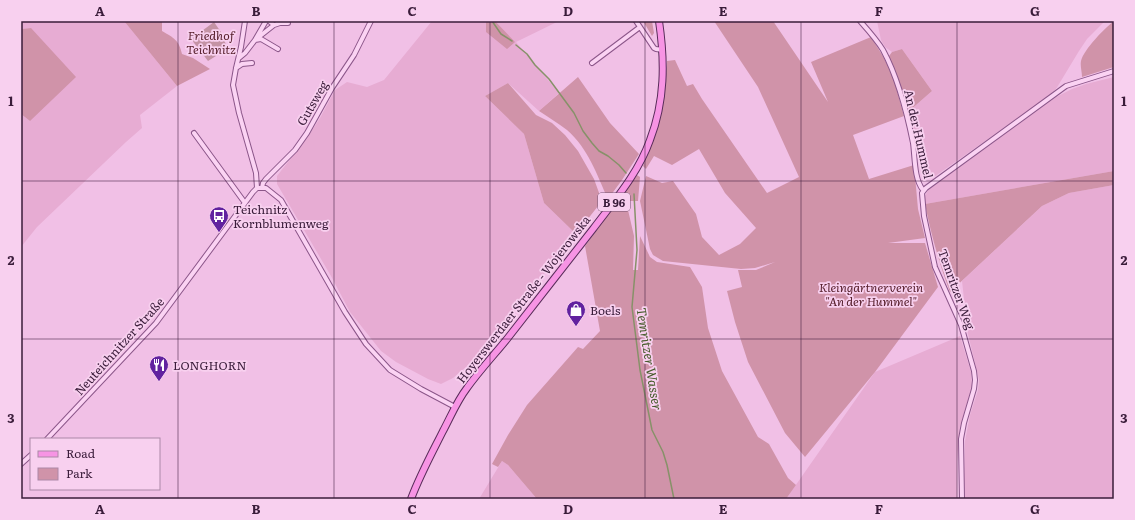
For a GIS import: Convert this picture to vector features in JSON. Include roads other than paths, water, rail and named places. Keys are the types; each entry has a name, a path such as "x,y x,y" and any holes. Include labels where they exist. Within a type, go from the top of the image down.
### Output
{"main road":[{"name":"Hoyerswerdaer Straße - Wojerowska","path":"411,499 455,407 467,388 627,184 641,160 650,140 661,102 663,50 659,21"}],"street":[{"path":"245,21 242,48 233,85 260,188 266,188 281,200 345,312 366,344 390,370 455,407"},
{"path":"239,58 255,40 266,21"},
{"path":"269,21 274,25"},
{"name":"Gutsweg","path":"260,188 295,150 307,133 336,82 354,55 371,21"},
{"path":"636,21 654,48 663,50"},
{"name":"An der Hummel","path":"860,21 882,49 896,80 913,143 918,176 923,190"},
{"path":"255,40 274,25 288,23"},
{"path":"592,63 640,27"},
{"path":"255,40 261,39 278,49"},
{"path":"236,68 242,64 252,63"},
{"path":"923,190 1066,86 1114,71"},
{"path":"194,133 245,203"},
{"name":"Neuteichnitzer Straße","path":"48,438 156,323 245,203 254,192 260,188"},
{"name":"Temritzer Weg","path":"923,190 924,216 936,267 960,325 974,371 974,389 964,422 961,440 962,499"},
{"path":"21,464 30,455"}],"waterway":[{"name":"Temritzer Wasser","path":"492,21 501,34 512,41"},
{"name":"Temritzer Wasser","path":"516,45 527,54 535,65 549,79 574,113 583,131 592,143 599,151 608,156 626,173"},
{"name":"Temritzer Wasser","path":"634,194 637,250 632,307 640,370 652,430 663,452 674,499"}],"place":[{"name":"Teichnitz Kornblumenweg","path":"219,233"},
{"name":"Boels","path":"576,327"},
{"name":"LONGHORN","path":"159,382"}],"park label":[{"name":"Friedhof Teichnitz","path":"211,42"},
{"name":"Kleingärtnerverein \"An der Hummel\"","path":"871,294"}]}
